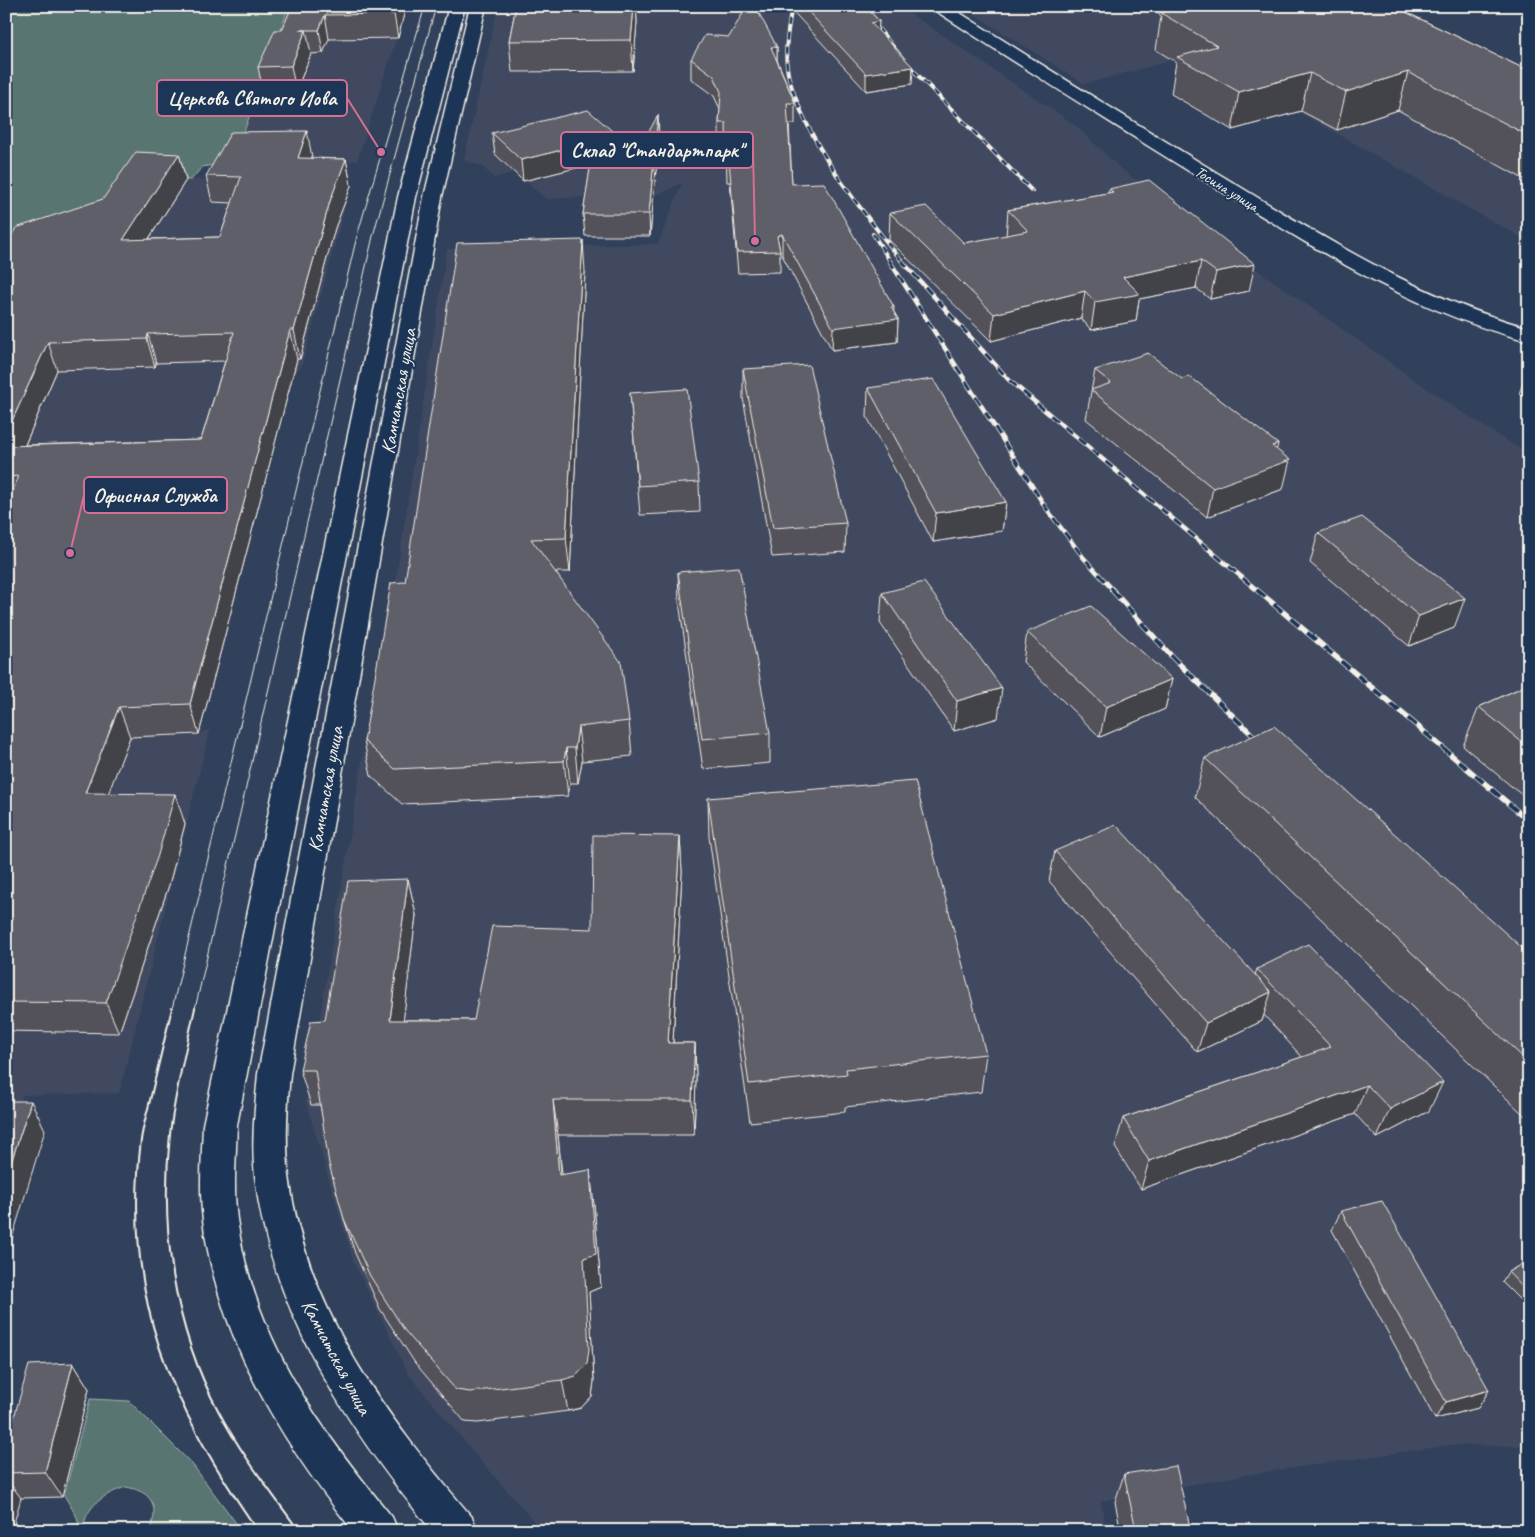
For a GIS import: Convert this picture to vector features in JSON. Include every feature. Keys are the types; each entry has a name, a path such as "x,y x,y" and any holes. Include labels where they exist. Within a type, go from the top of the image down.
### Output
{"main road":[{"name":"Камчатская улица","path":"378,1531 292,1415 264,1367 249,1333 238,1301 220,1221 218,1188 220,1125 408,197 457,6"},
{"name":"Камчатская улица","path":"458,1531 414,1479 374,1426 318,1328 291,1260 278,1211 272,1177 270,1143 274,1074 433,196 478,6"},
{"name":"Тосина улица","path":"941,8 1093,105 1354,263 1442,308 1469,318 1529,335"}],"shaded area":[{"path":"289,6 407,6 357,161 233,162"},
{"path":"498,6 899,6 1075,125 1120,168 1212,238 1445,401 1529,455 1529,1446 1449,1445 1232,1477 1101,1501 1106,1531 542,1531 409,1375 354,1263 306,1102 362,762 392,604 447,249 658,244 682,183 659,194 546,199 514,172 494,178 482,166 464,160"},
{"path":"961,6 1315,6 1529,114 1529,242 1196,54 1084,84"},
{"path":"132,177 351,185 302,365 291,378 199,734 210,729 119,1093 23,1095 9,1132 6,1132 6,235 95,230"}],"green space":[{"path":"6,6 289,6 233,162 202,167 191,180 132,177 95,230 6,235"},
{"path":"90,1399 129,1401 192,1464 242,1531 150,1531 154,1514 152,1502 142,1492 126,1487 110,1493 97,1502 87,1515 83,1531 80,1531 77,1517 64,1495"}],"building":[{"path":"292,6 397,6 394,14 325,15 319,30 306,30 291,66 258,67 275,30 282,30"},
{"path":"516,6 634,6 631,40 509,41"},
{"path":"747,6 755,6 777,47 771,47 795,103 787,103 792,184 824,183 894,307 891,307 898,319 833,328 782,234 777,236 780,251 737,252 729,161 727,161 726,123 719,123 721,92 714,76 691,59 705,35 729,37"},
{"path":"803,6 865,6 879,21 871,23 913,67 866,74"},
{"path":"1192,6 1393,6 1529,71 1529,136 1408,72 1346,92 1310,73 1239,92 1177,57 1217,46 1161,13"},
{"path":"588,110 618,136 615,137 636,155 658,115 649,214 583,214 594,142 521,160 492,133"},
{"path":"307,131 298,158 346,159 330,201 294,330 290,330 190,704 119,707 85,793 175,794 158,855 106,1003 6,1002 6,505 19,476 6,477 6,446 201,440 234,332 148,334 147,339 48,342 6,434 6,245 16,228 103,199 136,152 179,154 123,240 220,237 241,177 206,176 231,132"},
{"path":"1149,180 1255,264 1216,272 1201,261 1123,277 1140,294 1095,302 1085,291 994,314 890,213 926,206 964,243 1028,231 1008,210 1113,192 1109,189"},
{"path":"583,240 566,538 531,539 621,662 629,721 578,727 575,748 566,748 564,761 395,769 364,741 391,583 405,582 457,243"},
{"path":"1148,353 1182,379 1189,376 1278,444 1272,446 1290,460 1213,488 1091,390 1111,383 1095,370"},
{"path":"809,365 846,523 773,528 743,369"},
{"path":"933,379 1006,502 936,513 868,388"},
{"path":"687,389 699,482 638,486 630,393"},
{"path":"1362,517 1465,598 1419,616 1318,533"},
{"path":"739,567 770,733 702,739 678,572"},
{"path":"924,582 1002,688 957,701 882,593"},
{"path":"1091,606 1172,679 1106,707 1027,632"},
{"path":"1529,684 1529,748 1479,707"},
{"path":"1274,726 1529,954 1529,1063 1205,758"},
{"path":"915,781 986,1054 846,1069 847,1074 749,1084 708,798"},
{"path":"1116,825 1271,992 1206,1023 1055,851"},
{"path":"593,835 680,836 668,1043 695,1043 692,1100 553,1100 559,1175 590,1170 596,1254 584,1258 589,1349 587,1364 576,1376 562,1380 470,1392 456,1390 405,1331 370,1276 344,1219 329,1164 315,1070 300,1070 311,1021 325,1020 348,881 408,879 390,1020 474,1020 492,926 592,929"},
{"path":"1308,944 1443,1082 1390,1109 1367,1085 1149,1161 1123,1118 1331,1047 1257,969"},
{"path":"6,1101 31,1101 6,1178"},
{"path":"1382,1201 1489,1390 1446,1402 1341,1211"},
{"path":"1529,1260 1529,1294 1508,1272"},
{"path":"73,1363 45,1472 6,1473 6,1445 29,1365"},
{"path":"1176,1466 1192,1531 1083,1531 1135,1525 1124,1474"}],"tram line":[{"path":"172,1009 357,236 425,6"},
{"path":"195,1009 373,236 436,6"},
{"path":"172,1008 141,1140 137,1197 139,1250 146,1299 159,1347 177,1393 200,1439 258,1531"},
{"path":"195,1008 172,1118 167,1170 169,1241 174,1277 181,1312 203,1380 228,1428 247,1458 299,1531"}],"railway":[{"path":"792,6 786,60 789,78 797,102 808,127 836,174 869,220 902,261"},
{"path":"860,6 908,65 1032,191"},
{"path":"873,234 890,261"},
{"path":"889,260 1046,508 1083,557 1114,591"},
{"path":"901,260 1009,380 1258,591"},
{"path":"1112,590 1174,659 1263,745"},
{"path":"1257,590 1529,821"}],"place":[{"name":"Церковь Святого Иова","path":"381,152"},
{"name":"Склад \"Стандартпарк\"","path":"755,241"},
{"name":"Офисная Служба","path":"70,553"}]}
